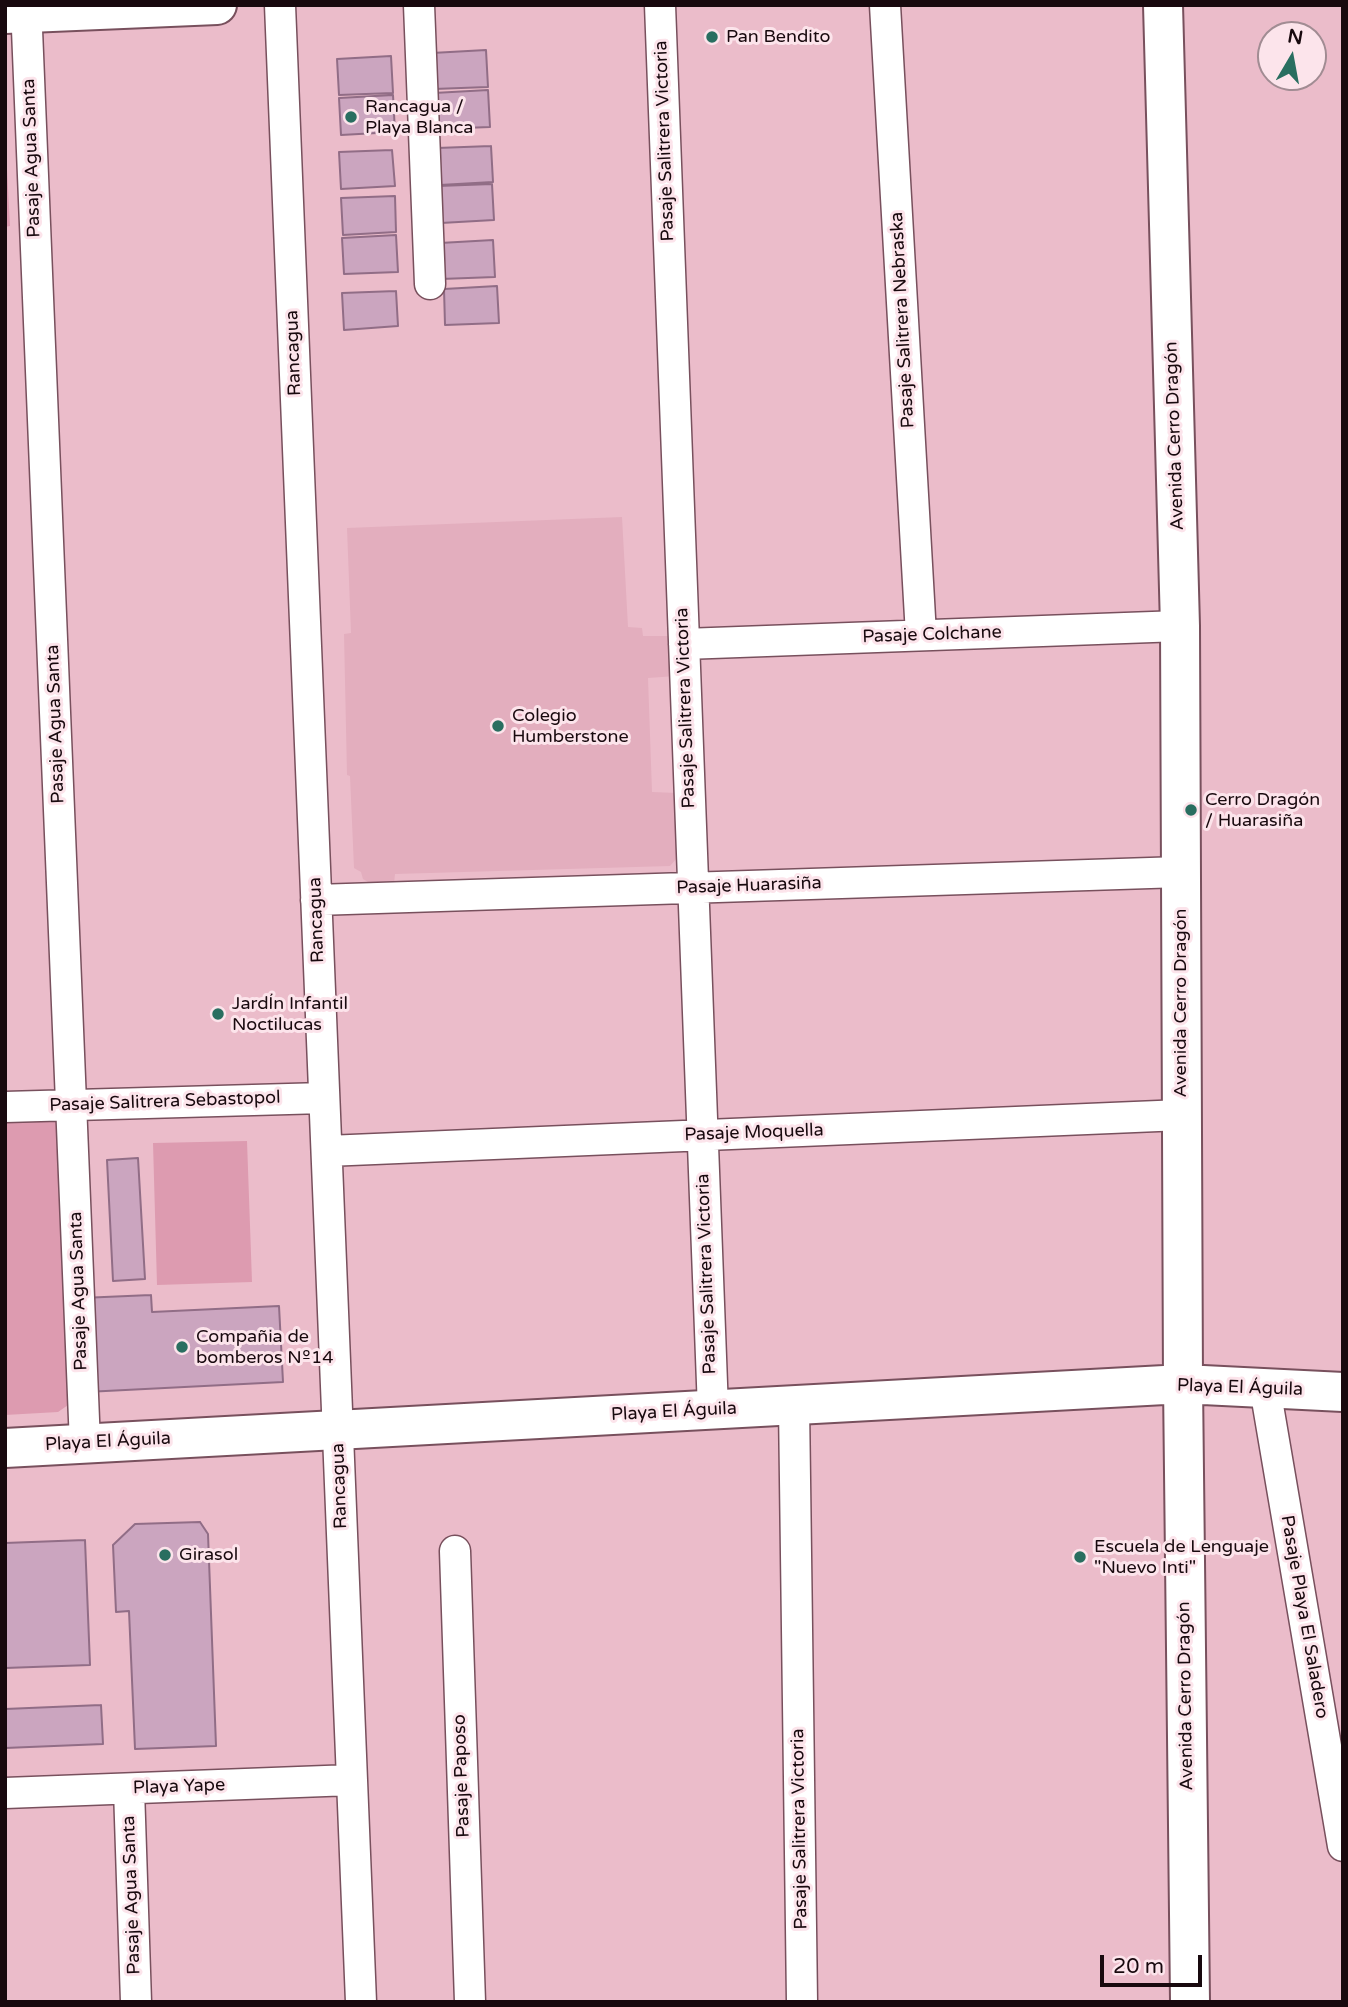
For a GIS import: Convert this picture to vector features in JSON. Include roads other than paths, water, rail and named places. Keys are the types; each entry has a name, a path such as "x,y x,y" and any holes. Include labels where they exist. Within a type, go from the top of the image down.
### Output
{"street":[{"path":"19,11 217,5"},
{"name":"Rancagua","path":"280,5 361,2002"},
{"path":"419,5 430,284"},
{"name":"Pasaje Salitrera Victoria","path":"660,5 713,1410"},
{"name":"Pasaje Salitrera Nebraska","path":"886,5 921,635"},
{"name":"Avenida Cerro Dragón","path":"1163,5 1180,626 1183,1384 1190,2002"},
{"name":"Pasaje Agua Santa","path":"19,11 85,1444"},
{"name":"Pasaje Colchane","path":"684,644 1180,626"},
{"name":"Pasaje Huarasiña","path":"316,900 1181,872"},
{"name":"Pasaje Salitrera Sebastopol","path":"5,1107 324,1098"},
{"name":"Pasaje Moquella","path":"327,1151 1182,1115"},
{"name":"Playa El Águila","path":"5,1448 1183,1384 1343,1392"},
{"name":"Pasaje Playa El Saladero","path":"1265,1388 1343,1846"},
{"name":"Pasaje Salitrera Victoria","path":"794,1405 802,2002"},
{"name":"Pasaje Paposo","path":"455,1550 470,2002"},
{"name":"Playa Yape","path":"5,1793 352,1780"},
{"name":"Pasaje Agua Santa","path":"129,1789 136,2002"}],"place":[{"name":"Pan Bendito","path":"712,37"},
{"name":"Rancagua / Playa Blanca","path":"351,117"},
{"name":"Colegio Humberstone","path":"498,726"},
{"name":"Cerro Dragón / Huarasiña","path":"1191,810"},
{"name":"JardÍn Infantil Noctilucas","path":"218,1014"},
{"name":"Compañia de bomberos Nº14","path":"182,1347"},
{"name":"Girasol","path":"165,1555"},
{"name":"Escuela de Lenguaje \"Nuevo Inti\"","path":"1080,1557"}]}
